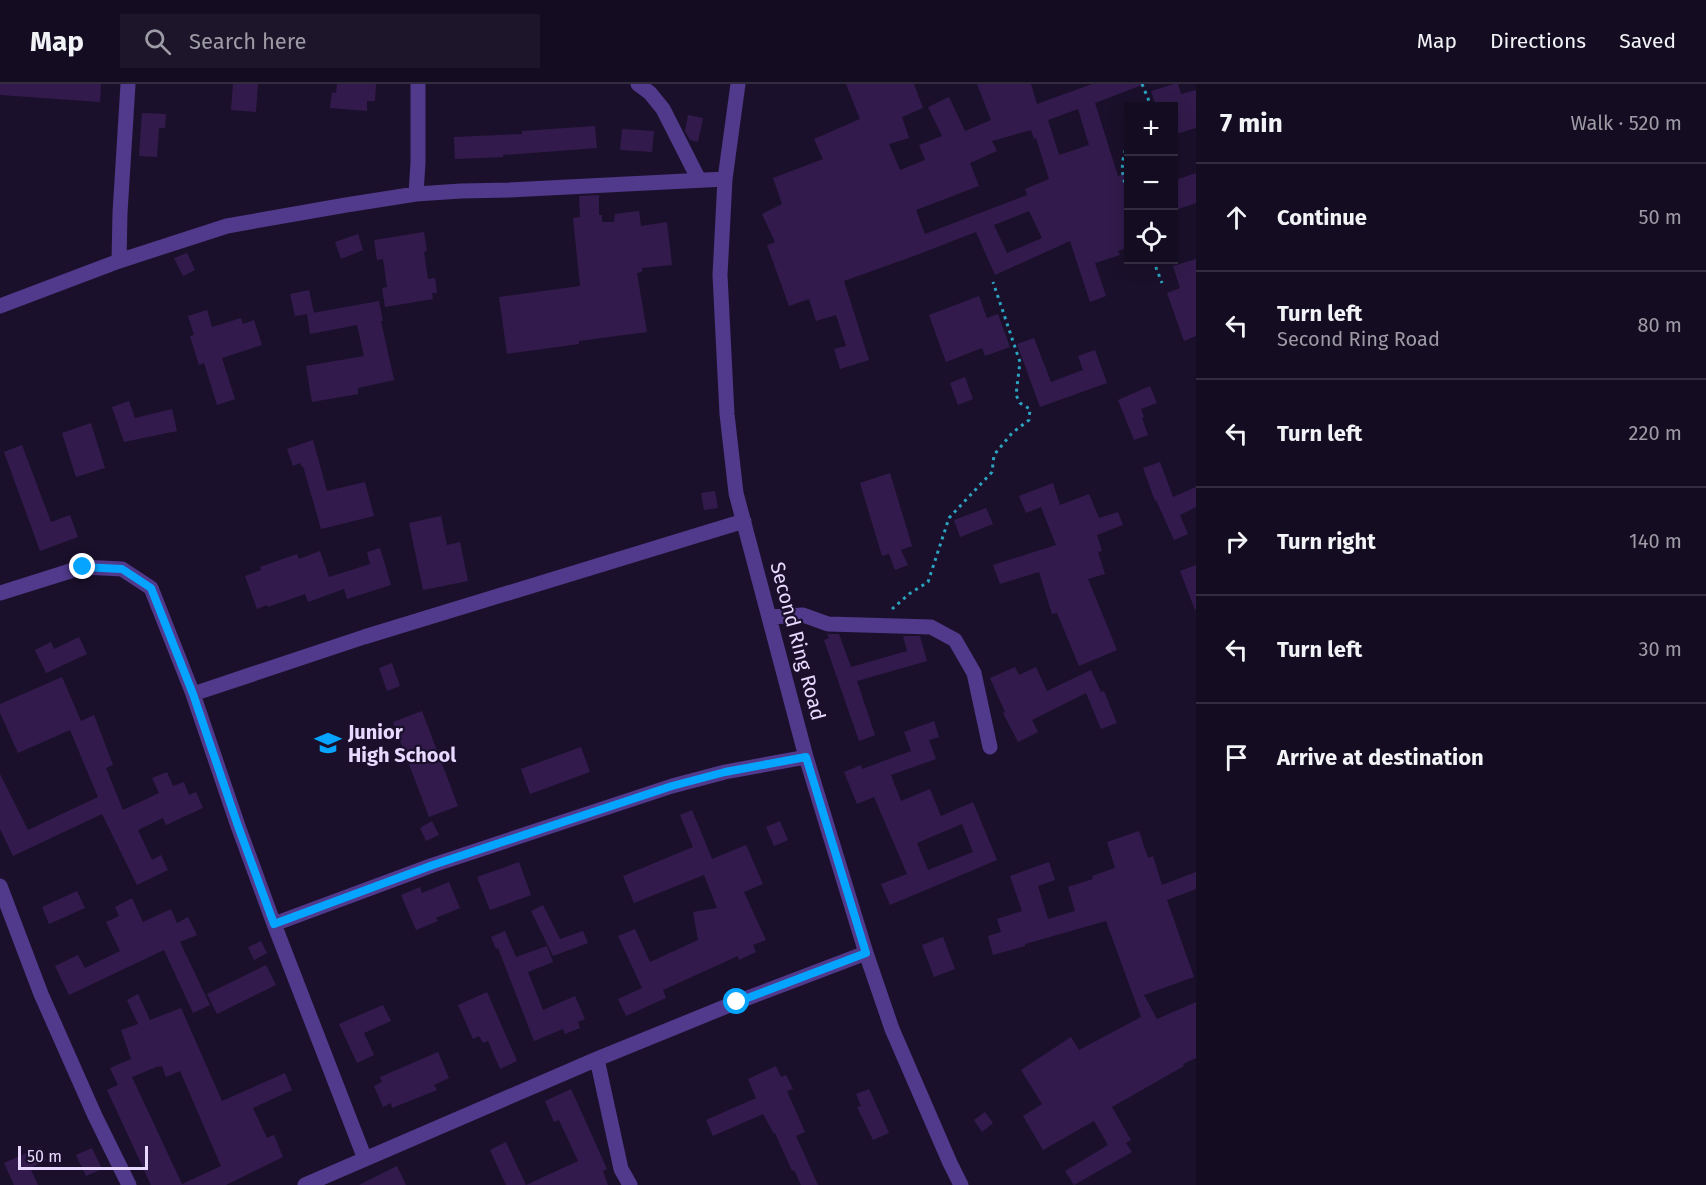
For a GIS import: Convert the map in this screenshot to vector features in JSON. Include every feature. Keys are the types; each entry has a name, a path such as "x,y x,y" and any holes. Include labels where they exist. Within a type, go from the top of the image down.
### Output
{"street":[{"path":"119,261 128,84"},
{"path":"416,194 417,84"},
{"path":"638,84 650,93 663,109 699,180"},
{"name":"Second Ring Road","path":"738,84 725,178 720,275 722,342 731,462 736,493 806,757 866,953 892,1029 962,1185"},
{"path":"0,306 119,261 227,226 335,206 416,194 725,178"},
{"path":"193,694 364,637 744,521"},
{"path":"0,593 83,567 122,569 151,588 193,694 274,924 365,1159"},
{"path":"770,617 803,615 828,624 931,627 955,639 974,673 990,747"},
{"path":"274,924 433,865 672,786 725,772 806,757"},
{"path":"0,886 41,994 129,1185"},
{"path":"305,1185 597,1059 866,953"},
{"path":"597,1059 621,1169 630,1185"}],"path":[{"path":"1142,84 1149,102"},
{"path":"1124,154 1122,160 1124,182"},
{"path":"1155,264 1162,283"},
{"path":"875,625 909,594 928,582 949,518 992,472 994,455 1012,433 1029,420 1030,409 1020,403 1016,395 1020,362 993,282"}],"building":[{"path":"0,84 101,84 100,102 0,95"},
{"path":"233,84 258,84 256,112 231,110"},
{"path":"337,84 376,84 375,101 367,101 367,111 330,108 332,92 336,93"},
{"path":"846,84 914,84 923,108 902,117 909,138 889,144 900,170 925,160 919,145 942,136 928,107 949,97 965,131 991,120 977,84 1031,84 1037,104 1092,84 1142,84 1095,103 1118,176 1124,174 1124,249 1118,251 1120,255 1095,263 1106,296 1090,302 1070,241 995,275 976,232 844,281 869,360 840,369 834,349 846,346 836,315 816,321 809,299 789,306 767,245 775,242 762,214 782,204 773,178 823,159 814,139 860,119","holes":["1078,109 1089,145 1059,155 1048,120","1031,130 1034,139 1036,138 1049,179 1025,189 1027,195 925,234 916,210 979,186 970,163 997,151 992,141","1029,211 1042,238 1007,253 994,225"]},
{"path":"1174,84 1178,84 1181,94 1196,90 1196,128 1178,133 1178,102 1155,102 1151,91"},
{"path":"142,113 166,114 165,128 159,128 157,157 139,156"},
{"path":"688,115 703,118 698,142 690,140 685,131"},
{"path":"595,126 597,148 455,159 454,137 522,134 522,131"},
{"path":"622,129 654,131 652,152 620,150"},
{"path":"1196,173 1196,203 1178,209 1178,179"},
{"path":"599,195 599,215 602,215 602,222 614,222 615,214 639,211 641,226 667,222 672,265 642,268 642,272 637,273 647,332 507,354 499,297 580,286 573,218 580,217 579,196"},
{"path":"424,232 428,279 435,278 437,293 432,293 433,299 385,307 382,288 387,287 383,259 377,260 374,240"},
{"path":"358,234 363,250 341,259 335,242"},
{"path":"187,253 195,270 183,276 174,258"},
{"path":"1196,259 1196,336 1184,341 1167,293 1180,288 1173,266"},
{"path":"309,290 314,313 295,316 290,294"},
{"path":"979,296 987,318 998,314 1010,347 985,356 982,348 946,362 929,315"},
{"path":"379,301 394,380 358,388 358,394 312,402 306,366 364,356 357,325 310,334 307,314"},
{"path":"207,310 212,327 241,318 243,324 254,320 262,345 222,358 235,399 217,405 204,363 199,365 190,336 194,335 188,316"},
{"path":"1034,338 1051,382 1083,370 1078,356 1095,350 1107,383 1040,407 1017,344"},
{"path":"965,377 973,399 958,405 950,383"},
{"path":"1150,386 1157,403 1141,409 1148,435 1134,440 1118,400"},
{"path":"129,401 135,418 172,409 177,431 124,442 112,407"},
{"path":"91,423 105,468 76,477 62,433"},
{"path":"313,440 327,491 365,482 374,516 321,529 303,466 300,463 293,466 287,449"},
{"path":"22,445 51,522 70,515 78,537 40,551 4,452"},
{"path":"1160,462 1173,497 1196,487 1196,507 1180,515 1188,534 1174,540 1155,501 1143,468"},
{"path":"890,473 912,546 901,550 908,565 895,570 889,554 882,556 860,483"},
{"path":"1053,483 1060,505 1089,494 1099,518 1118,512 1123,525 1097,535 1102,551 1098,552 1105,574 1088,579 1117,650 1079,666 1057,613 1052,614 1039,572 1000,584 993,565 1056,545 1041,507 1026,513 1019,496"},
{"path":"715,491 718,508 704,510 701,493"},
{"path":"986,508 993,524 960,537 954,520"},
{"path":"441,516 447,545 460,542 468,581 423,590 409,523"},
{"path":"380,548 391,585 347,599 344,589 308,602 305,594 257,609 245,576 261,570 260,567 297,554 299,559 320,551 329,577 370,564 367,552"},
{"path":"1196,565 1196,610 1195,610 1180,571"},
{"path":"827,634 839,634 851,667 907,651 903,636 920,636 927,661 857,681 875,735 859,741 824,640 829,638"},
{"path":"79,637 87,654 46,673 35,650 51,642 54,649"},
{"path":"392,663 400,686 387,691 379,668"},
{"path":"1015,667 1019,675 1036,667 1047,691 1091,670 1101,692 1104,691 1117,723 1101,729 1086,693 1032,720 1038,732 1018,742 1003,713 1005,712 990,678"},
{"path":"62,677 81,721 94,715 113,765 106,768 123,810 159,793 152,778 167,772 173,786 184,782 189,795 196,792 203,808 166,825 163,818 138,830 152,860 161,855 168,870 137,885 102,814 13,856 0,829 0,774 28,830 98,797 70,730 18,753 0,713 0,704"},
{"path":"422,711 458,806 429,817 393,722"},
{"path":"934,721 939,737 929,740 936,759 891,775 901,801 930,789 941,816 973,802 997,860 890,905 881,884 907,874 874,797 857,804 844,772 861,765 862,769 911,751 904,732","holes":["962,824 973,852 928,870 917,843"]},
{"path":"581,747 590,772 530,794 521,769"},
{"path":"692,810 712,859 746,845 763,884 744,892 766,940 753,945 756,952 739,960 738,956 663,990 666,998 626,1016 618,999 642,988 618,936 635,929 650,962 698,940 693,912 717,908 704,875 634,903 623,876 693,847 680,815"},
{"path":"432,821 439,835 426,841 420,828"},
{"path":"780,821 788,840 774,846 766,827"},
{"path":"1139,831 1148,858 1153,856 1162,885 1196,872 1196,889 1167,900 1194,977 1144,995 1157,1019 1196,1002 1196,1058 1112,1107 1131,1140 1126,1143 1132,1152 1074,1185 1065,1171 1108,1145 1094,1121 1043,1150 1023,1116 1042,1104 1021,1070 1071,1037 1079,1050 1141,1017 1106,921 993,955 988,936 1001,932 997,919 1022,911 1010,876 1049,862 1055,880 1038,886 1048,919 1075,911 1068,887 1093,879 1092,876 1115,868 1107,842"},
{"path":"519,862 531,895 490,910 477,877"},
{"path":"449,882 460,908 416,930 401,895 420,887 422,893"},
{"path":"77,891 85,908 49,924 42,907"},
{"path":"132,898 143,922 171,909 177,923 188,917 197,935 180,942 210,1005 193,1013 164,950 69,995 55,966 78,955 85,968 120,951 106,922 119,916 115,907"},
{"path":"543,905 560,939 583,931 588,943 553,956 531,911"},
{"path":"505,931 516,957 547,946 553,962 528,972 543,1010 575,996 585,1019 578,1022 580,1028 565,1034 563,1029 534,1041 498,948 496,949 491,937"},
{"path":"943,937 955,969 934,977 922,945"},
{"path":"261,941 267,953 254,960 248,947"},
{"path":"266,965 276,985 217,1014 207,994"},
{"path":"487,992 517,1061 500,1069 488,1041 483,1043 479,1036 473,1039 458,1005"},
{"path":"138,994 150,1020 181,1008 222,1101 285,1073 292,1090 253,1108 267,1138 274,1135 283,1157 226,1185 151,1185 107,1090 118,1085 110,1068 131,1059 121,1030 138,1024 127,1000","holes":["162,1066 166,1077 180,1071 221,1166 182,1184 132,1077"]},
{"path":"383,1005 391,1021 364,1033 374,1055 357,1063 339,1024"},
{"path":"438,1052 449,1078 434,1085 437,1090 392,1108 391,1103 383,1107 374,1086 382,1082 380,1077"},
{"path":"776,1066 781,1077 786,1075 793,1089 787,1091 805,1132 796,1136 818,1185 801,1185 763,1114 713,1136 706,1120 756,1098 748,1079"},
{"path":"571,1089 607,1169 603,1171 608,1185 526,1185 578,1161 559,1120 554,1122 545,1101"},
{"path":"869,1089 889,1133 873,1140 857,1107 861,1106 856,1094"},
{"path":"985,1112 993,1123 982,1132 974,1120"},
{"path":"506,1142 526,1185 506,1185 490,1150"},
{"path":"40,1147 46,1160 30,1168 38,1185 14,1185 4,1163"},
{"path":"92,1148 102,1169 86,1176 76,1155"},
{"path":"397,1166 406,1185 359,1185"}],"place":[{"name":"Junior High School","path":"328,743"}],"route":[{"path":"83,567 122,569 151,588 193,694 274,924 433,865 672,786 725,772 806,757 866,953 737,1002"}]}
